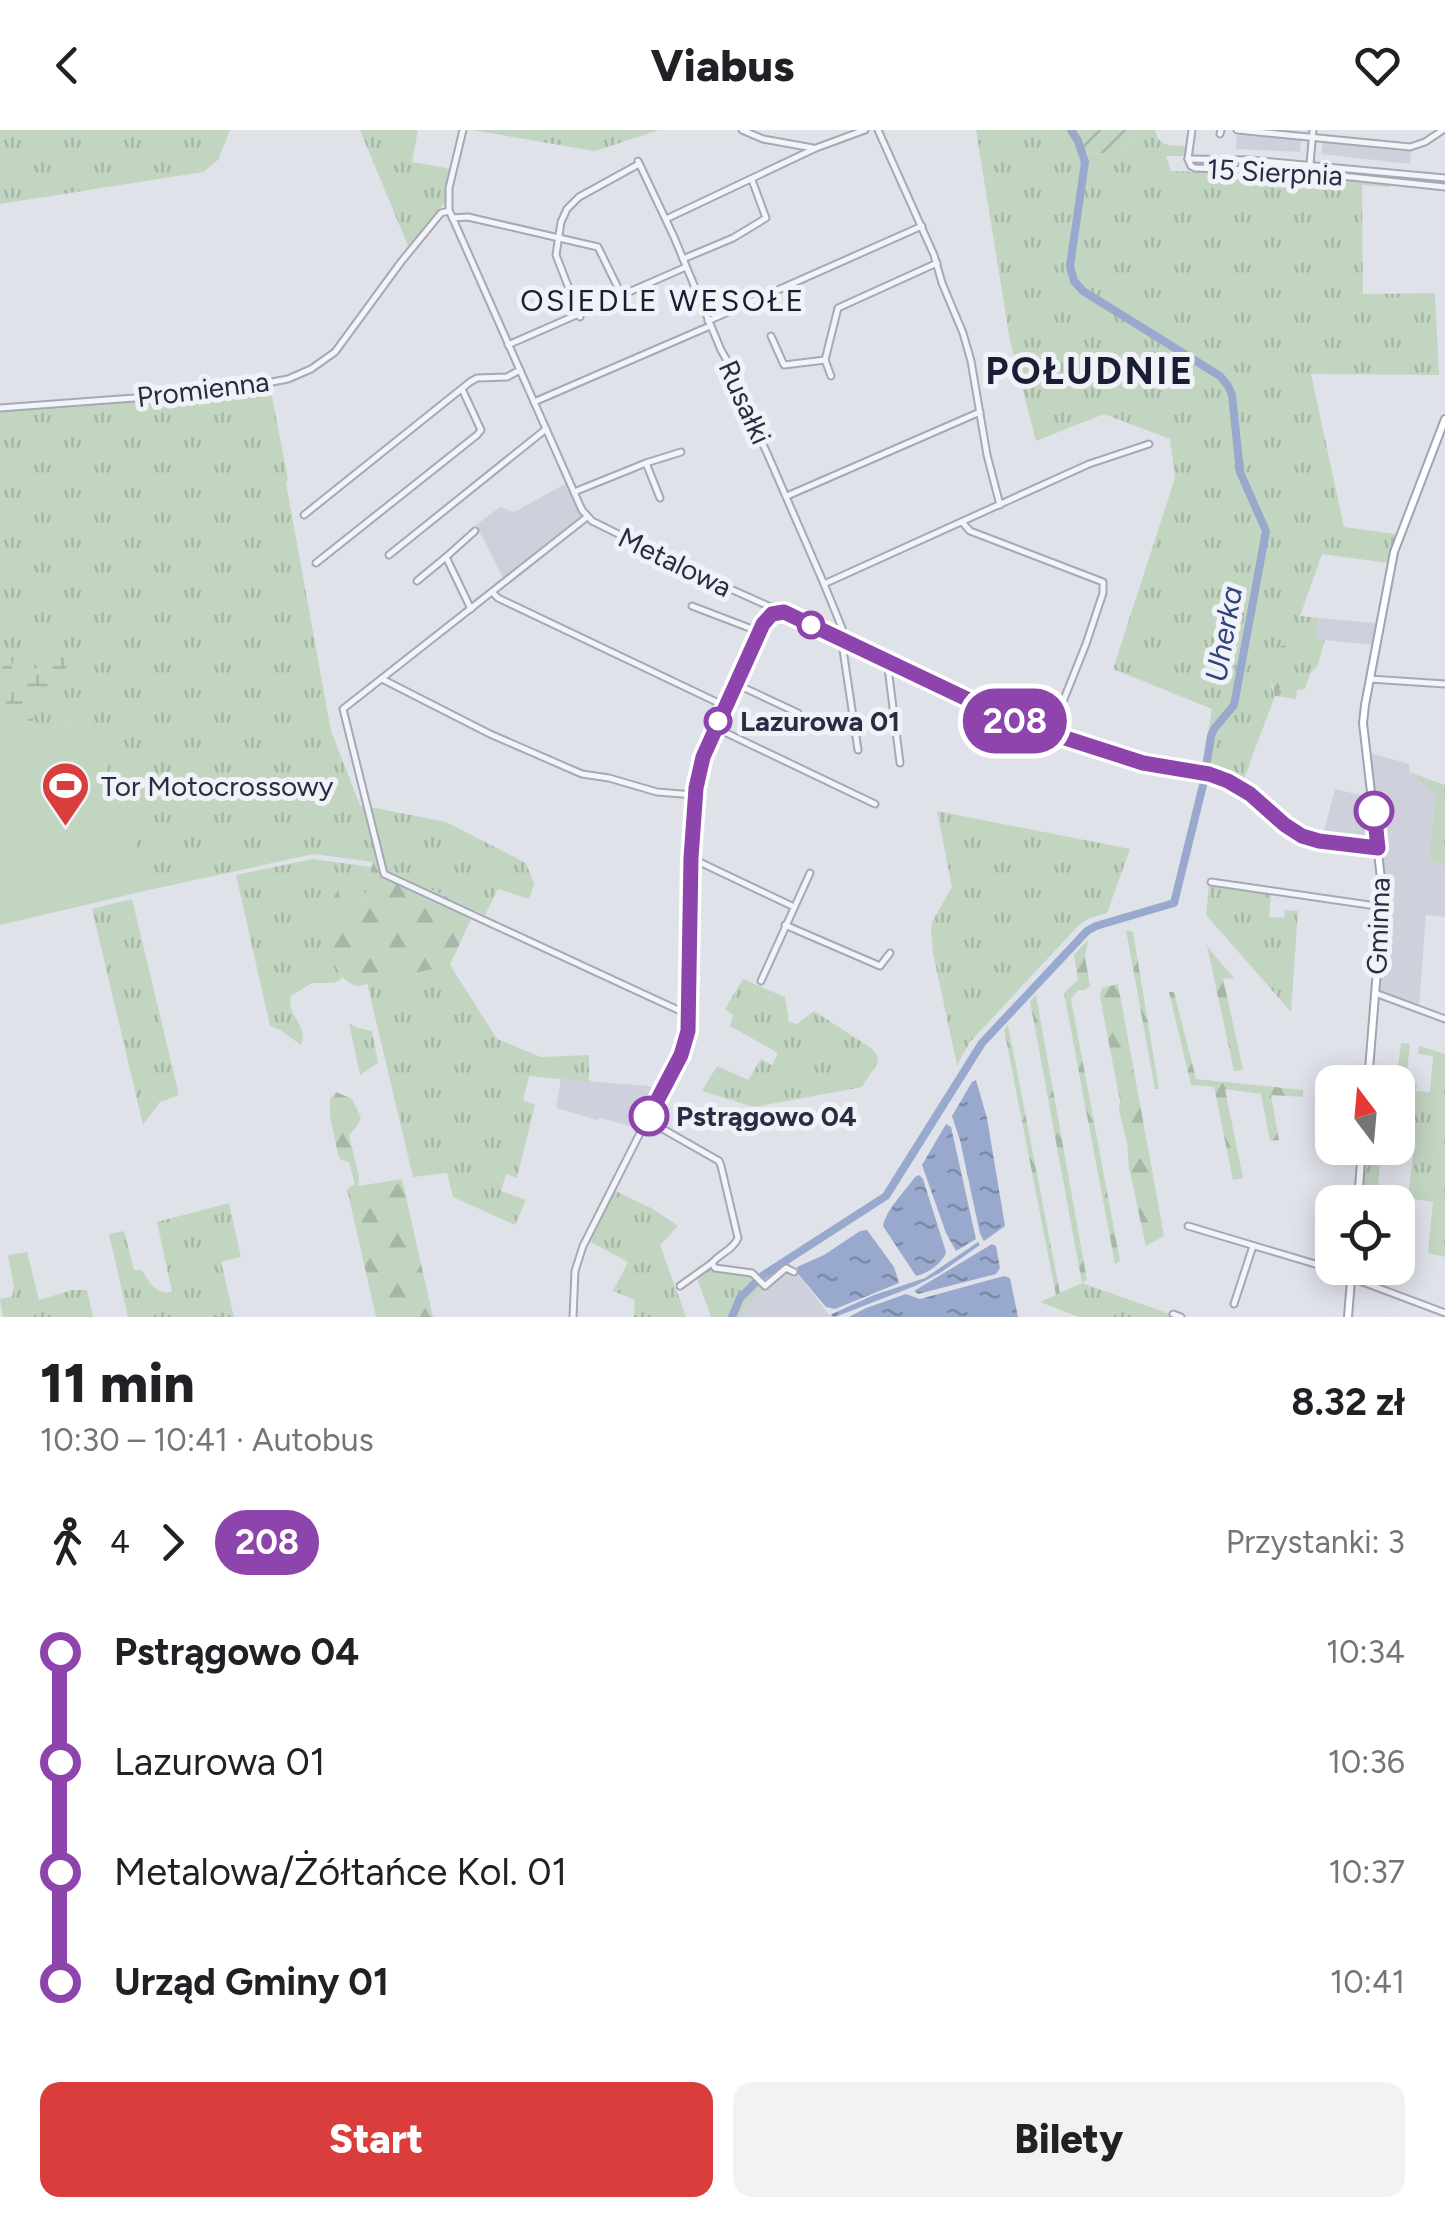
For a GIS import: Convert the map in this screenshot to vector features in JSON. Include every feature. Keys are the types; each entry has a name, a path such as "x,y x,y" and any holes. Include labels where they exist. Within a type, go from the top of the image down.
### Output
{"main road":[{"name":"Gminna","path":"1370,1065 1383,907 1363,723 1399,535 1445,420"},
{"path":"1348,1317 1351,1285"}],"street":[{"path":"463,130 449,188 450,214 598,247 622,296"},
{"path":"742,130 763,139 816,148"},
{"path":"666,219 816,148 865,130"},
{"path":"878,130 922,226 963,333 1000,504"},
{"path":"1188,159 1192,130"},
{"path":"1242,130 1283,136 1313,133 1410,147 1442,130"},
{"path":"1354,130 1355,142"},
{"path":"1310,164 1313,133"},
{"name":"15 Sierpnia","path":"1445,178 1310,164 1188,159 1195,168 1304,172 1445,187"},
{"name":"Rusałki","path":"558,237 567,209 578,197 638,163 666,219 709,324 742,388 759,438 842,628 858,750"},
{"path":"683,259 733,238 766,218 752,180"},
{"name":"Promienna","path":"0,408 272,382 310,370 335,352 441,214 450,214"},
{"name":"Metalowa","path":"450,214 586,517 760,602 768,616 784,612 1006,717 1143,763 1205,774 1239,786 1302,836 1378,848"},
{"path":"534,402 922,226"},
{"path":"558,237 558,264 580,315"},
{"path":"832,376 825,360 838,308 937,263"},
{"path":"508,345 686,267"},
{"path":"771,336 784,365 825,360"},
{"path":"304,515 477,378 507,377 520,370"},
{"path":"316,562 478,435 479,424 462,389"},
{"path":"786,496 980,412"},
{"path":"388,554 546,430"},
{"path":"824,584 1089,464 1149,444"},
{"path":"574,492 681,452"},
{"path":"646,463 660,498"},
{"path":"586,517 344,710 384,874 690,1015"},
{"path":"962,522 970,531 1104,582 1086,644 1050,734"},
{"path":"417,581 475,531"},
{"path":"446,556 471,608"},
{"path":"492,592 725,706"},
{"path":"573,1317 575,1271 583,1246 685,1044 690,1015 694,796 703,757 768,616 760,602"},
{"path":"692,606 760,632"},
{"path":"887,660 900,763"},
{"path":"382,679 490,734 582,774 657,792 694,796"},
{"path":"1370,679 1445,684"},
{"path":"736,684 798,713"},
{"path":"716,728 875,804"},
{"path":"691,858 794,906"},
{"path":"761,982 810,873"},
{"path":"1211,882 1383,907"},
{"path":"786,925 880,966 890,953"},
{"path":"1376,994 1445,1019"},
{"path":"647,1120 719,1161 738,1238 733,1247 680,1286"},
{"path":"1188,1226 1315,1264"},
{"path":"1234,1304 1253,1246"},
{"path":"712,1263 714,1268 752,1272 765,1286 786,1268 794,1272"},
{"path":"1378,1285 1445,1314"},
{"path":"1173,1314 1181,1317"}],"shaded area":[{"path":"1237,135 1301,139 1300,152 1236,149"},
{"path":"1323,142 1411,152 1410,164 1321,154"},
{"path":"567,483 583,518 503,578 476,525 500,507 514,512"},
{"path":"1319,618 1376,623 1374,645 1316,639"},
{"path":"1371,753 1409,764 1410,773 1438,794 1428,859 1445,867 1445,917 1426,915 1419,1006 1378,991 1387,895"},
{"path":"1335,789 1368,797 1371,842 1322,838"},
{"path":"561,1079 649,1086 656,1090 637,1128 556,1108"},
{"path":"788,1262 831,1317 740,1317 762,1288 758,1283"}],"green space":[{"path":"0,130 230,130 218,160 203,172 0,204"},
{"path":"360,130 418,130 412,162 451,169 445,203 408,246"},
{"path":"471,130 659,130 595,151"},
{"path":"976,130 1074,130 1085,154 1119,153 1145,130 1155,130 1163,143 1188,147 1183,156 1166,156 1171,171 1304,174 1392,184 1362,185 1363,294 1435,293 1439,375 1311,374 1344,527 1396,534 1388,563 1322,554 1300,616 1319,618 1316,639 1325,640 1317,667 1310,673 1305,689 1297,690 1296,699 1277,696 1297,637 1271,686 1275,696 1243,781 1202,769 1212,709 1113,669 1175,478 1170,439 1104,414 1036,441 1010,341"},
{"path":"1075,130 1145,130 1119,153 1085,154"},
{"path":"1196,162 1291,165 1445,180 1445,185 1294,169 1199,166"},
{"path":"244,386 270,387 331,731 360,805 446,822 526,863 534,884 529,899 498,889 485,915 373,862 314,854 149,890 128,815 114,790 88,718 0,741 0,410 138,402"},
{"path":"1293,637 1297,637 1275,696 1269,669 1281,646 1291,644"},
{"path":"7,650 16,655 11,666 16,673 31,672 55,652 65,652 70,659 52,698 39,706 33,721 11,713 0,688 0,655"},
{"name":"Tor Motocrossowy","path":"88,718 114,790 128,815 149,890 0,925 0,741"},
{"path":"1409,772 1445,785 1445,867 1428,859 1437,795"},
{"path":"937,811 1130,849 1107,913 1079,925 970,1042 957,1065 931,930 952,887"},
{"path":"312,859 372,867 363,903 342,913 338,889 323,890 319,898 332,957 342,978 334,983 312,983 291,996 290,1003 302,1032 301,1045 270,1026 236,875"},
{"path":"373,862 475,910 450,965 358,986 340,974 329,949 319,898 323,890 334,886 343,912 363,903"},
{"path":"1209,886 1271,894 1269,917 1284,918 1285,910 1298,911 1291,1012 1206,915"},
{"path":"132,899 179,1095 160,1102 143,1125 92,909"},
{"path":"1126,930 1133,932 1159,1089 1155,1089"},
{"path":"1088,940 1085,957 1090,986 1078,990 1071,999 1120,1261 1115,1264 1064,993 1078,980 1074,955"},
{"path":"1206,941 1235,979 1223,978 1243,1070 1234,1071"},
{"path":"450,965 497,1039 541,1057 589,1055 589,1082 529,1076 523,1100 535,1105 517,1178 506,1174 501,1191 526,1200 515,1225 453,1197 447,1173 413,1177 367,983"},
{"path":"743,979 785,997 789,1022 797,1024 814,1011 876,1053 878,1062 862,1087 754,1107 702,1091 717,1066 748,1080 761,1059 772,1065 778,1053 730,1026 733,1015 725,1009"},
{"path":"1118,984 1164,1236 1146,1246 1100,997 1102,988"},
{"path":"1169,992 1174,992 1196,1079 1303,1090 1303,1097 1271,1095 1279,1140 1270,1141 1261,1094 1225,1089 1243,1178 1233,1180 1214,1087 1191,1085"},
{"path":"1036,995 1087,1280 1082,1283 1030,1001"},
{"path":"349,1023 372,1031 378,1063 360,1075"},
{"path":"1008,1025 1060,1293 1056,1295 1004,1029"},
{"path":"1401,1043 1410,1044 1408,1065 1398,1065"},
{"path":"1419,1046 1445,1054 1445,1257 1428,1253 1433,1202 1415,1199 1415,1185 1409,1185 1412,1165 1415,1165 1415,1083 1416,1091 1430,1092 1433,1056 1418,1054"},
{"path":"336,1092 352,1099 361,1117 349,1135 358,1186 402,1179 433,1317 376,1317 347,1189 355,1184 349,1162 341,1160 338,1154 330,1117 330,1099"},
{"path":"1364,1165 1380,1165 1378,1185 1362,1185"},
{"path":"615,1191 678,1226 660,1245 686,1317 634,1317 635,1300 613,1291 628,1262 589,1241"},
{"path":"229,1203 241,1257 221,1262 234,1317 128,1317 109,1234 124,1231 134,1270 142,1270 157,1289 172,1292 157,1222"},
{"path":"27,1252 39,1300 72,1290 87,1290 93,1317 3,1317 0,1299 12,1297 14,1288 8,1255"},
{"path":"711,1268 715,1272 752,1277 763,1288 740,1317 711,1317 697,1278"},
{"path":"1082,1283 1170,1314 1169,1317 1079,1317 1040,1302"}],"water":[{"path":"976,1080 987,1118 1005,1226 984,1241 952,1116"},
{"path":"946,1124 951,1127 976,1239 956,1251 922,1165"},
{"path":"919,1175 946,1252 934,1267 916,1276 883,1226 892,1207"},
{"path":"867,1230 894,1267 899,1283 835,1309 826,1307 798,1274 797,1267"},
{"path":"978,1242 980,1245 940,1273 915,1286 831,1316 874,1295 925,1278"},
{"path":"992,1244 996,1246 1000,1268 996,1274 918,1294 914,1291"},
{"path":"1004,1276 1010,1278 1018,1317 849,1317 906,1294 920,1299"}],"waterway":[{"name":"Uherka","path":"732,1317 740,1298 762,1276 886,1196 982,1043 1087,931 1174,903 1211,736 1234,705 1266,531 1240,472 1232,395 1220,376 1083,291 1074,281 1070,266 1085,162 1071,130"}],"bus line":[{"name":"208","path":"649,1116 681,1055 688,1031 691,858 694,796 700,768 763,624 772,614 784,612 1034,728 1143,763 1228,781 1250,794 1285,825 1310,839 1378,848 1374,811"}],"place":[{"name":"Lazurowa 01","path":"718,721"},
{"name":"Tor Motocrossowy","path":"66,828"},
{"name":"Pstrągowo 04","path":"649,1116"}],"district":[{"name":"OSIEDLE WESOŁE","path":"663,301"},
{"name":"POŁUDNIE","path":"1090,371"}]}
